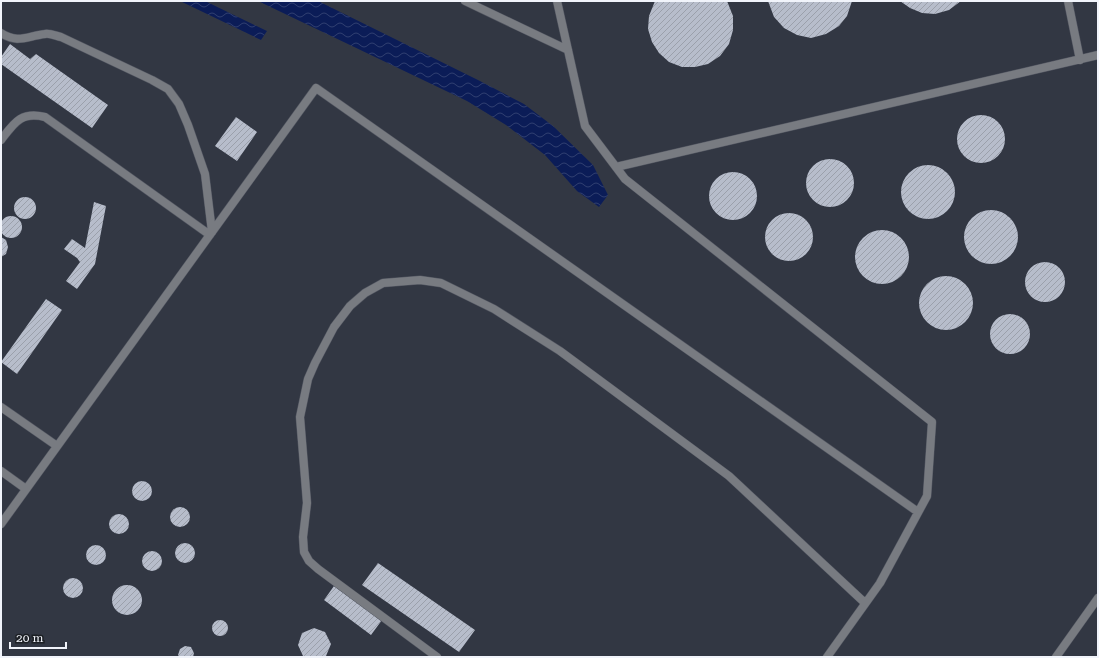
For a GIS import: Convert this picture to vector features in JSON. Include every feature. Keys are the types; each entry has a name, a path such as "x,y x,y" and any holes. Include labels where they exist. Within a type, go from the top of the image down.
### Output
{"lane":[{"path":"465,1 568,50"},
{"path":"557,1 585,126 625,179 932,422 927,496 880,583 827,657"},
{"path":"1068,1 1080,60"},
{"path":"1,33 8,37 20,39 47,33 61,37 168,89 179,104 205,174 211,233"},
{"path":"616,167 1098,55"},
{"path":"1,524 316,88 918,512"},
{"path":"1,140 15,121 25,116 36,114 45,117 211,233"},
{"path":"437,657 318,569 309,561 304,552 303,537 307,503 300,417 308,379 334,327 350,306 365,293 383,283 400,280 420,280 441,283 508,317 560,351 729,476 865,603"},
{"path":"1,407 57,446"},
{"path":"1,471 26,489"},
{"path":"1056,657 1098,598"}],"water":[{"path":"180,1 205,1 267,31 261,40"},
{"path":"258,1 318,1 524,104 553,126 593,165 608,195 599,207 577,191 545,155 506,125 467,101"}],"building":[{"path":"655,1 727,1 733,16 733,30 729,44 720,56 708,64 695,67 682,67 669,62 659,53 652,42 648,29 649,16"},
{"path":"768,1 852,1 847,16 839,26 826,34 811,38 797,35 784,28 774,17"},
{"path":"900,1 961,1 949,10 935,14 922,13 910,8"},
{"path":"10,44 30,59 36,54 108,105 92,128 1,64 1,57"},
{"path":"976,115 986,115 998,122 1005,134 1005,144 998,156 986,163 976,163 968,159 961,152 957,144 957,134 961,126 968,119"},
{"path":"236,117 257,132 237,161 215,146"},
{"path":"830,159 839,161 847,166 852,174 854,183 852,192 847,200 839,205 830,207 821,205 813,200 808,192 806,183 808,174 813,166 821,161"},
{"path":"928,165 938,167 947,173 953,182 955,192 953,202 947,211 938,217 928,219 918,217 909,211 903,202 901,192 903,182 909,173 918,167"},
{"path":"733,172 742,174 750,179 755,187 757,196 755,205 750,213 742,218 733,220 724,218 716,213 711,205 709,196 711,187 716,179 724,174"},
{"path":"25,197 33,200 36,208 33,216 25,219 17,216 14,208 17,200"},
{"path":"94,202 106,206 95,264 77,289 66,281 80,262 77,258 64,249 72,239 85,248"},
{"path":"991,210 1001,212 1010,218 1016,227 1018,237 1016,247 1010,256 1001,262 991,264 981,262 972,256 966,247 964,237 966,227 972,218 981,212"},
{"path":"789,213 798,215 806,220 811,228 813,237 811,246 806,254 798,259 789,261 780,259 772,254 767,246 765,237 767,228 772,220 780,215"},
{"path":"11,216 19,219 22,227 19,235 11,238 3,235 0,227 3,219"},
{"path":"882,230 892,232 901,238 907,247 909,257 907,267 901,276 892,282 882,284 872,282 863,276 857,267 855,257 857,247 863,238 872,232"},
{"path":"1,237 6,240 8,247 6,254 1,257"},
{"path":"1045,262 1053,264 1059,268 1063,274 1065,282 1063,290 1059,296 1053,300 1045,302 1037,300 1031,296 1027,290 1025,282 1027,274 1031,268 1037,264"},
{"path":"946,276 956,278 965,284 971,293 973,303 971,313 965,322 956,328 946,330 936,328 927,322 921,313 919,303 921,293 927,284 936,278"},
{"path":"46,299 62,310 17,374 1,362"},
{"path":"1010,314 1018,316 1024,320 1028,326 1030,334 1028,342 1024,348 1018,352 1010,354 1002,352 996,348 992,342 990,334 992,326 996,320 1002,316"},
{"path":"138,481 146,481 152,487 152,495 146,501 138,501 132,495 132,487"},
{"path":"180,507 187,510 190,517 187,524 180,527 173,524 170,517 173,510"},
{"path":"119,514 126,517 129,524 126,531 119,534 112,531 109,524 112,517"},
{"path":"185,543 192,546 195,553 192,560 185,563 178,560 175,553 178,546"},
{"path":"92,545 100,545 106,551 106,559 100,565 92,565 86,559 86,551"},
{"path":"148,551 156,551 162,557 162,565 156,571 148,571 142,565 142,557"},
{"path":"378,563 475,630 459,652 362,585"},
{"path":"69,578 77,578 83,584 83,592 77,598 69,598 63,592 63,584"},
{"path":"127,585 138,589 142,600 138,611 127,615 116,611 112,600 116,589"},
{"path":"334,586 382,620 371,635 324,600"},
{"path":"220,620 227,625 228,628 223,635 220,636 213,631 212,628 217,621"},
{"path":"314,628 325,632 331,644 326,656 303,656 298,645 302,633"},
{"path":"185,646 191,647 194,653 193,657 179,657 178,655 180,649"}]}
